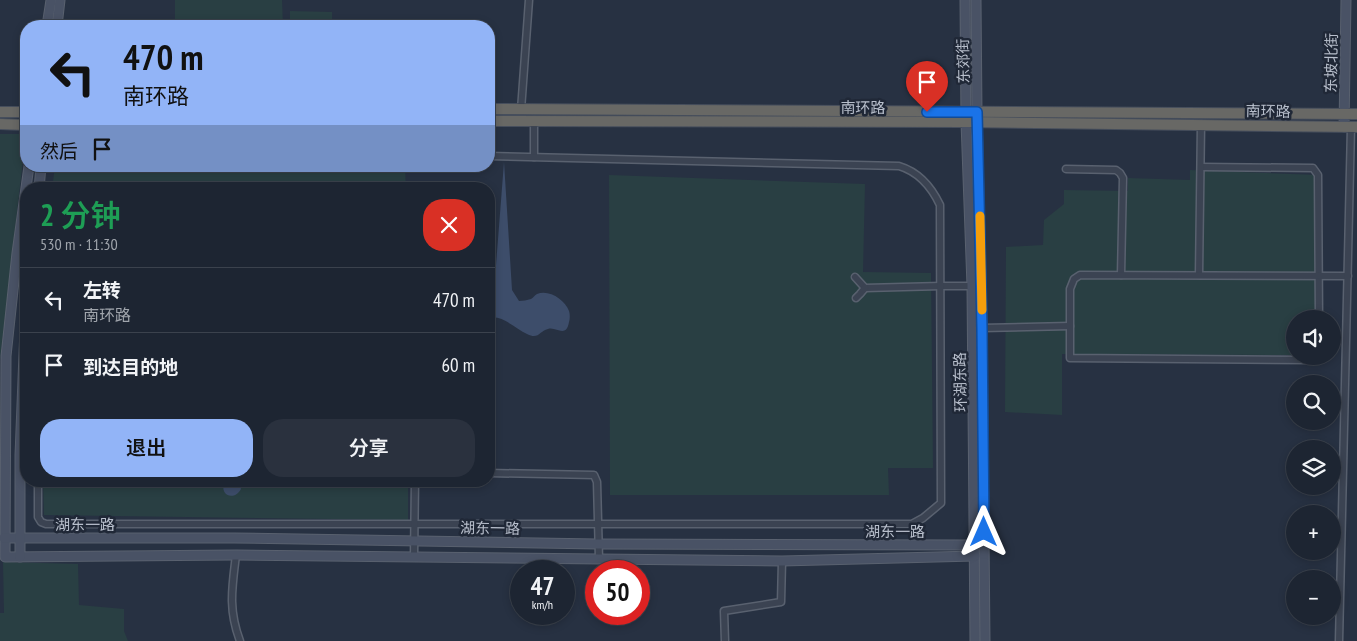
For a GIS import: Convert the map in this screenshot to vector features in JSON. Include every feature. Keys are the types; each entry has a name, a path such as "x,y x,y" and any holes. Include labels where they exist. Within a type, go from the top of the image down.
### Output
{"highway":[{"name":"南环路","path":"495,109 966,117"},
{"path":"0,112 20,112"},
{"name":"南环路","path":"495,121 1357,114"},
{"name":"南环路","path":"977,117 1351,127"},
{"path":"0,124 20,125"}],"main road":[{"path":"48,20 50,0"},
{"path":"58,20 60,0"},
{"name":"东郊街","path":"965,0 966,117"},
{"name":"东郊街","path":"976,0 977,117"},
{"name":"东坡北街","path":"1346,0 1344,115 1351,127"},
{"name":"环湖东路","path":"966,117 972,286 976,641"},
{"name":"环湖东路","path":"977,117 982,328 985,641"},
{"path":"4,538 6,356 20,226"},
{"path":"20,556 22,487"},
{"name":"湖东一路","path":"975,545 598,544 234,538 4,538 5,557 236,555 782,561 975,556"}],"street":[{"path":"521,110 529,0"},
{"path":"534,120 534,157"},
{"path":"1199,275 1200,124"},
{"path":"1339,641 1351,127"},
{"path":"38,487 38,517 41,522 46,524 912,524 923,518 941,503 940,205 935,194 918,176 899,166 495,156"},
{"path":"1201,167 1312,168 1318,175 1319,310"},
{"path":"1066,169 1116,170 1123,178 1121,275"},
{"path":"1286,360 1070,358 1070,288 1080,274 1348,276"},
{"path":"855,277 864,288"},
{"path":"864,288 972,286"},
{"path":"856,298 864,288"},
{"path":"982,328 1070,326"},
{"path":"495,473 594,475 597,482 599,559"},
{"path":"414,557 415,487"},
{"path":"236,555 231,594 233,620 240,641"},
{"path":"725,641 724,611 781,602 782,561"}],"green space":[{"path":"175,0 282,0 283,20 175,20"},
{"path":"290,11 332,12 332,20 290,20"},
{"path":"0,134 20,134 20,172 22,172 0,360"},
{"path":"1190,170 1318,175 1317,310 1286,310 1286,355 1062,354 1062,415 1005,412 1006,247 1043,245 1044,220 1064,204 1064,190 1128,191 1128,178 1190,180"},
{"path":"54,172 405,172 406,182 53,182"},
{"path":"609,175 865,184 863,272 931,273 933,468 888,468 889,495 610,495"},
{"path":"43,487 408,487 408,520 44,515"},
{"path":"3,562 78,564 79,605 124,609 124,631 128,641 0,641 0,613 4,613"}],"water":[{"path":"504,162 512,290 519,301 531,299 537,294 542,293 556,296 569,311 570,315 566,330 545,330 537,336 531,336 495,317 495,278"},
{"path":"223,487 240,487 241,489 238,493 231,496 225,493"}],"slow traffic":[{"path":"980,216 982,310"}],"route":[{"path":"927,112 977,112 984,532"}]}
